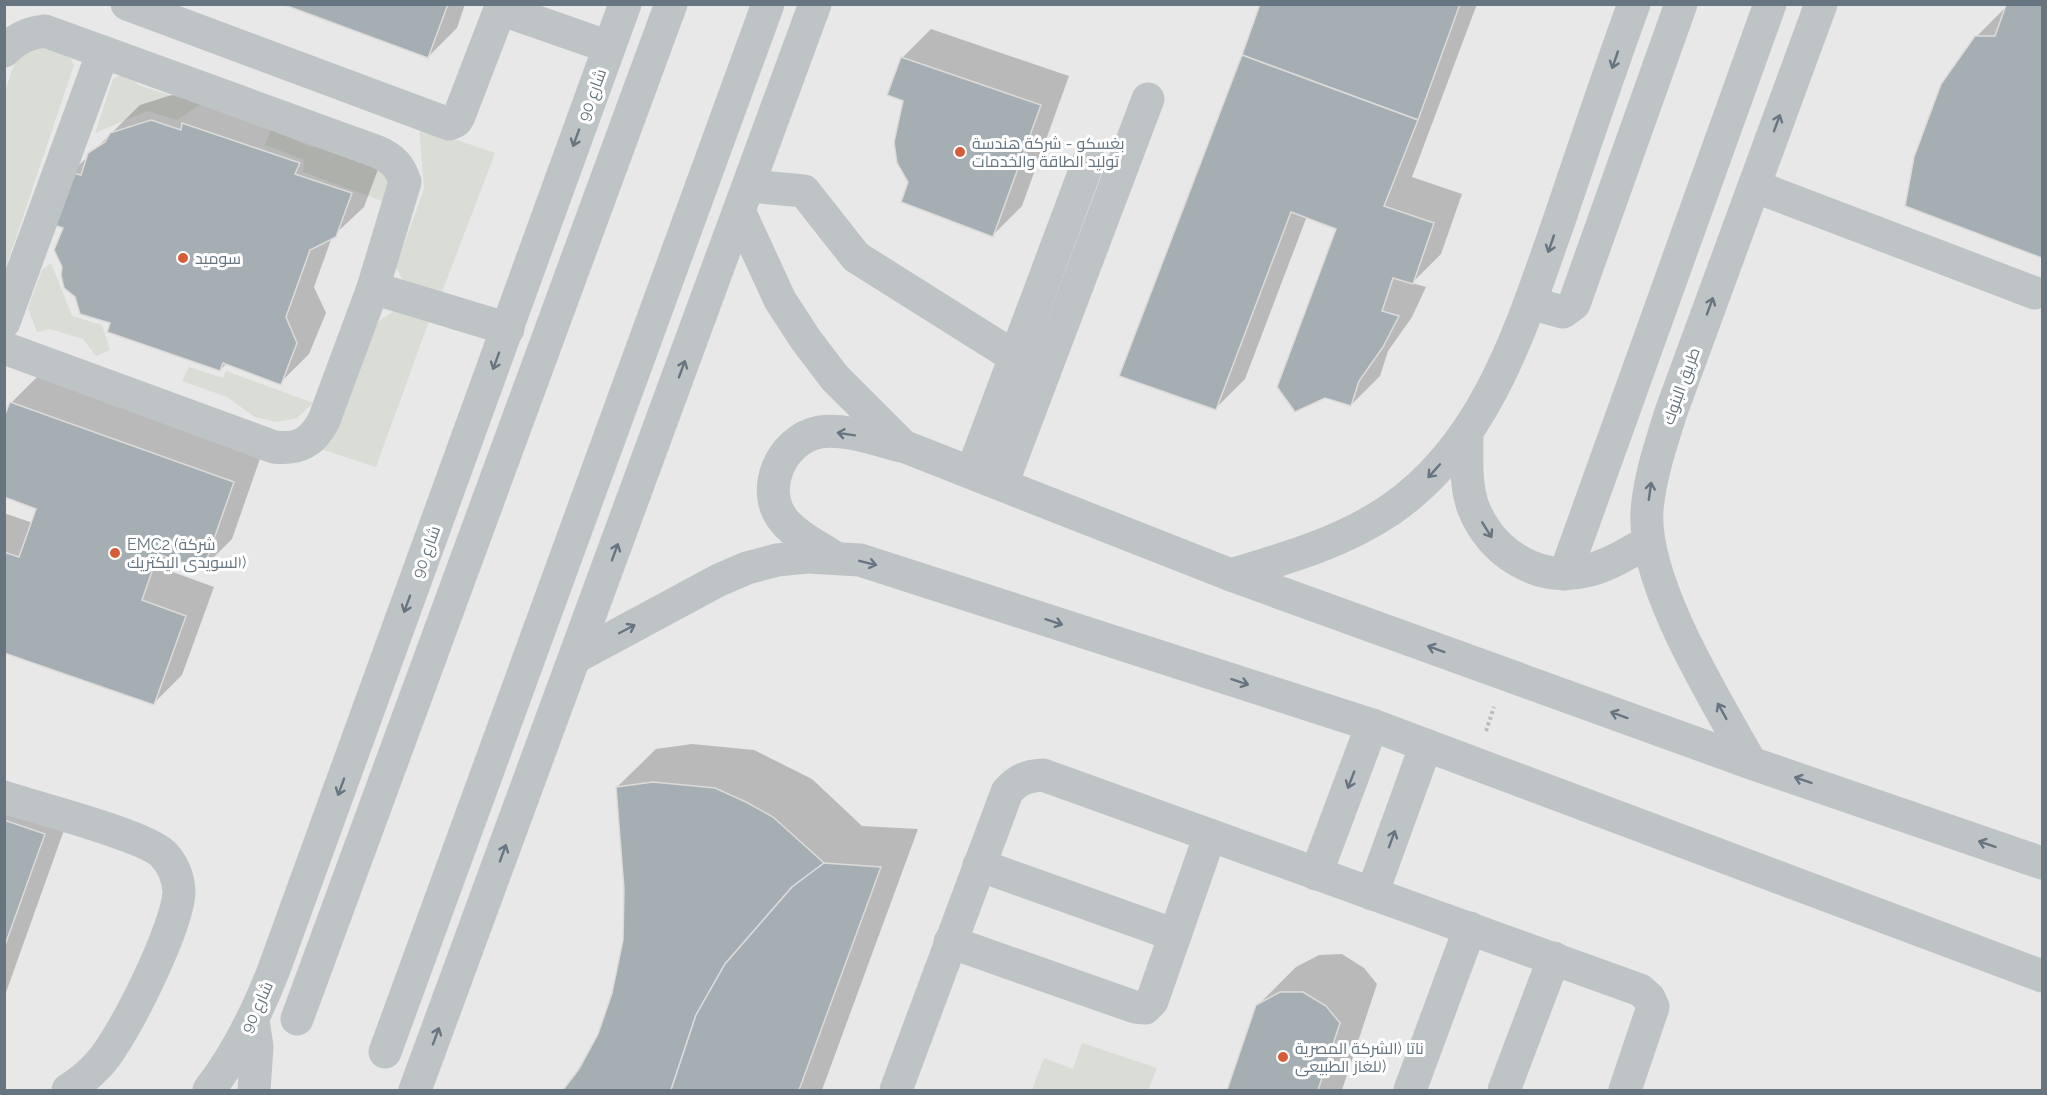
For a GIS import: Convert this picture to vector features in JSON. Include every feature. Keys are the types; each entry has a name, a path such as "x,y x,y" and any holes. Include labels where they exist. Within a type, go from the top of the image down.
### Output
{"street":[{"path":"127,4 449,124 456,121 459,116 501,7 609,47"},
{"name":"شارع 90","path":"209,1090 228,1066 253,1020 273,972 625,4"},
{"path":"297,1019 671,4"},
{"path":"385,1052 768,4"},
{"path":"415,1090 815,4"},
{"path":"1530,303 1563,312 1574,304 1681,4"},
{"path":"1565,574 1770,4"},
{"name":"طريق البنوك","path":"1751,763 1692,655 1669,606 1648,542 1647,511 1653,470 1671,412 1821,4"},
{"path":"1231,575 1312,551 1353,532 1391,509 1426,480 1467,434 1502,370 1530,303 1626,7"},
{"path":"4,51 13,41 28,33 45,31 392,159 401,170 405,182 373,288 321,427 317,434 305,444 289,449 274,447 4,348"},
{"path":"4,322 103,52"},
{"path":"987,478 1148,99"},
{"path":"987,478 1015,357 1089,160"},
{"path":"1754,186 2035,293"},
{"path":"745,199 804,191 856,257 1015,357"},
{"path":"745,199 780,300 806,340 842,385 903,446"},
{"path":"373,288 508,329"},
{"path":"834,557 801,536 784,521 774,500 774,478 782,457 799,440 820,432 843,433 903,446 1231,575 1751,763 2043,863"},
{"path":"1467,434 1467,473 1473,506 1489,537 1515,560 1547,573 1565,574 1587,571 1648,542"},
{"path":"576,657 718,580 747,568 777,560 834,557 885,567 1372,725 2043,976"},
{"path":"1316,874 1372,725"},
{"path":"1372,894 1426,745"},
{"path":"896,1090 1007,792 1016,781 1029,776 1043,775 1630,986 1649,998 1653,1007 1625,1090"},
{"path":"4,797 141,842 162,854 176,872 179,893 173,918 135,1008 100,1063 68,1090"},
{"path":"950,942 1135,1007 1145,1008 1152,1001 1210,835"},
{"path":"979,865 1175,934"},
{"path":"1410,1090 1470,928"},
{"path":"1504,1090 1554,958"},
{"path":"253,1020 257,1047 254,1090"}],"path":[{"path":"1474,763 1506,674"}],"shaded area":[{"path":"5,5 2042,5 2042,1090 5,1090"},
{"path":"38,47 68,53 74,65 5,270 5,92 15,64 24,54"},
{"path":"129,70 138,85 176,97 191,92 210,98 177,120 147,111 95,133 113,79"},
{"path":"419,127 495,153 439,300 407,289 396,267 424,189"},
{"path":"271,130 312,147 342,147 381,163 390,179 390,204 303,172 304,160 265,145"},
{"path":"51,263 72,316 102,325 110,350 96,356 83,339 50,329 37,332 28,309 42,270"},
{"path":"395,310 429,321 376,467 318,448 374,325"},
{"path":"189,367 223,378 226,371 313,403 297,418 276,422 255,417 227,397 182,381"},
{"path":"1082,1043 1157,1068 1148,1090 1032,1090 1044,1058 1073,1069"}],"building":[{"path":"282,4 448,4 428,58"},
{"path":"1260,4 1460,4 1418,120 1242,55"},
{"path":"2042,4 2042,258 1905,206 1914,157 1941,84 1975,36 1995,36 2006,5"},
{"path":"1242,55 1418,120 1384,206 1434,223 1413,284 1393,278 1382,311 1399,316 1383,347 1359,381 1351,406 1325,398 1295,412 1277,387 1336,229 1291,212 1216,410 1119,376"},
{"name":"بغسكو - شركة هندسة توليد الطاقة والخدمات","path":"901,57 1041,105 993,237 901,202 908,182 897,163 894,142 903,101 887,95"},
{"name":"سوميد","path":"151,120 181,130 182,123 300,163 295,174 352,193 336,237 310,250 286,317 297,343 281,385 223,363 220,371 107,332 110,323 80,314 75,297 64,288 62,267 54,250 63,228 51,224 69,172 81,175 88,153 105,142 110,133"},
{"name":"EMC2 (شركة السويدى اليكتريك)","path":"10,402 234,482 203,570 158,554 142,600 186,616 154,705 4,653 4,552 19,557 36,509 4,497 4,417"},
{"path":"653,782 715,788 746,802 773,817 824,863 792,887 725,964 696,1015 671,1090 563,1090 579,1069 598,1034 612,993 623,940 624,889 616,787"},
{"path":"4,820 45,834 4,948"},
{"path":"824,863 881,867 799,1090 671,1090 696,1015 725,964 792,887"},
{"name":"ناتا (الشركة المصرية للغاز الطبيعى)","path":"1280,992 1303,992 1326,1006 1340,1023 1318,1090 1227,1090 1256,1005"}],"place":[{"name":"بغسكو - شركة هندسة توليد الطاقة والخدمات","path":"960,152"},
{"name":"سوميد","path":"183,258"},
{"name":"EMC2 (شركة السويدى اليكتريك)","path":"115,553"},
{"name":"ناتا (الشركة المصرية للغاز الطبيعى)","path":"1283,1057"}]}
